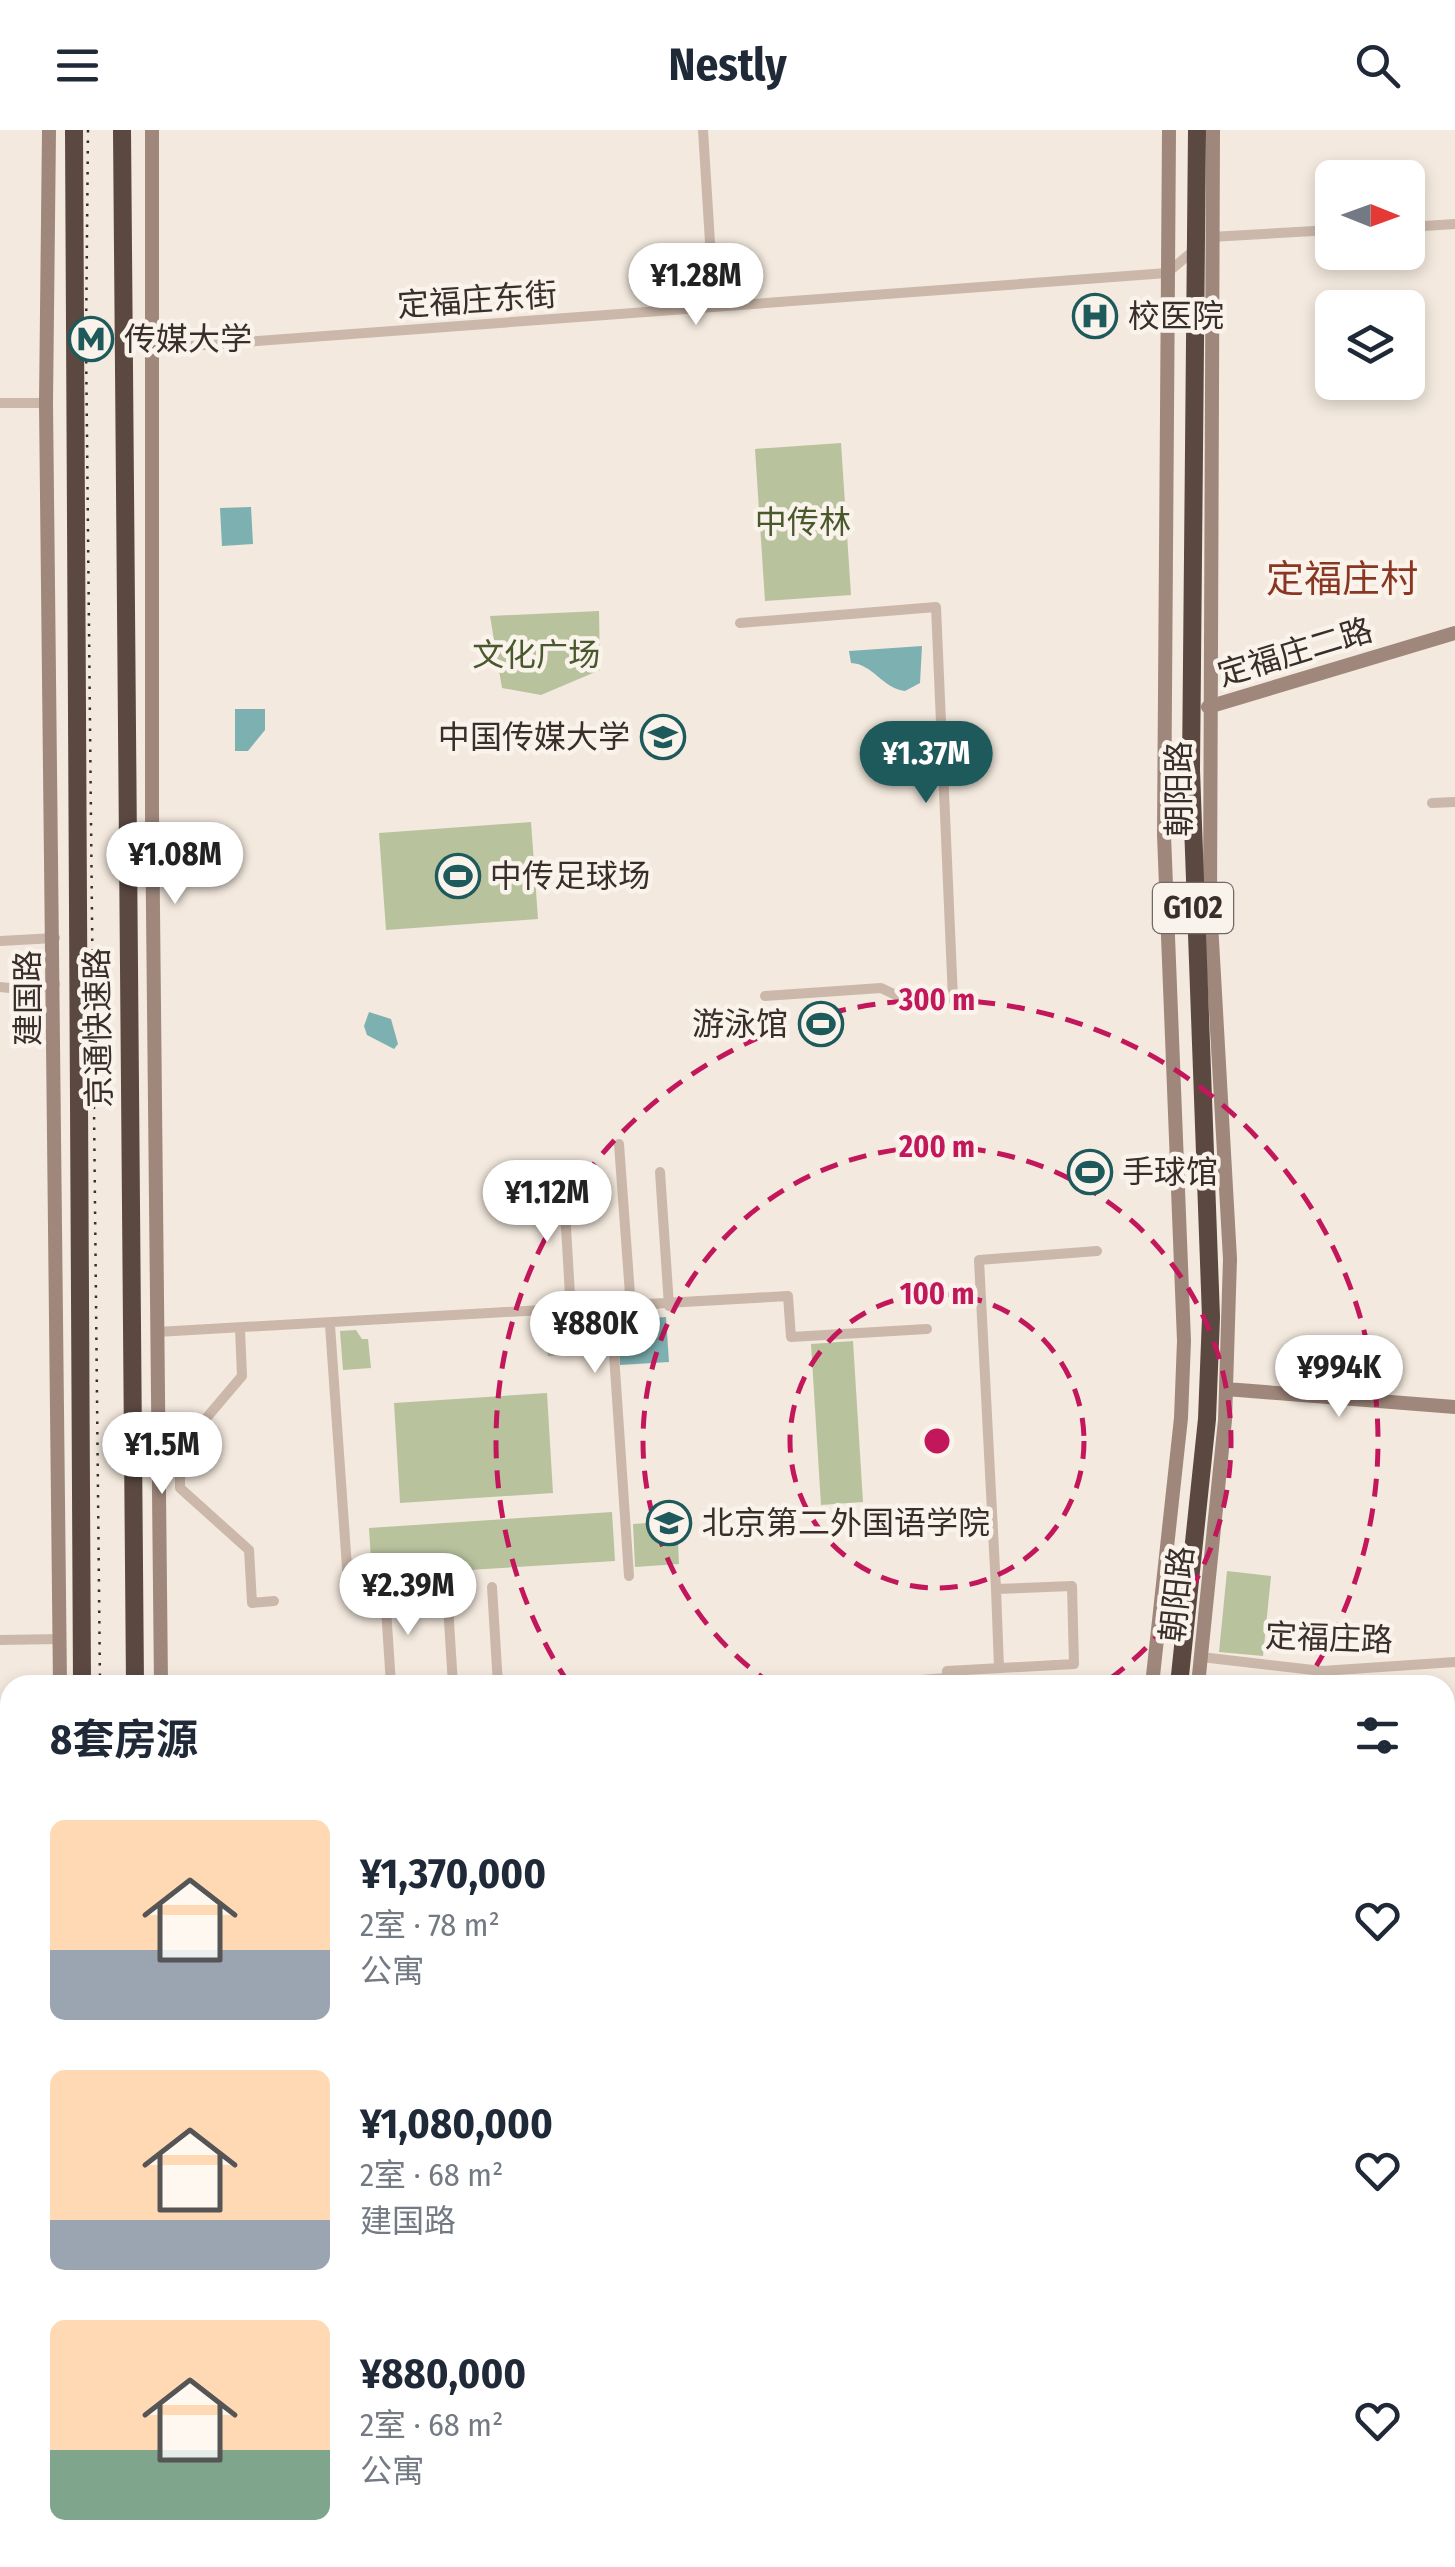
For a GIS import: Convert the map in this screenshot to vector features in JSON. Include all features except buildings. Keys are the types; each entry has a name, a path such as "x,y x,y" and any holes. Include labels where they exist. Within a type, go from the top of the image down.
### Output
{"highway":[{"name":"京通快速路","path":"74,130 82,1675"},
{"name":"京通快速路","path":"122,130 135,1675"},
{"name":"朝阳路","path":"1180,1675 1207,1419 1211,1316 1193,900 1186,130"},
{"name":"朝阳路","path":"1170,1675 1197,1419 1201,1316 1183,901 1190,254 1198,130"}],"street":[{"name":"建国路","path":"49,130 46,402 56,984 60,1675"},
{"path":"152,130 161,1675"},
{"path":"703,130 714,307"},
{"name":"朝阳路","path":"1153,1675 1181,1418 1184,1340 1164,852 1169,130"},
{"name":"朝阳路","path":"1199,1675 1226,1389 1230,1260 1210,905 1213,130"},
{"path":"1425,226 1455,224"},
{"path":"1167,274 1212,236 1315,231"},
{"name":"定福庄东街","path":"151,349 1167,274"},
{"path":"0,403 46,402"},
{"path":"740,623 936,608 953,999 916,1005 881,988 765,996"},
{"name":"定福庄二路","path":"1208,707 1455,633"},
{"path":"1432,803 1455,802"},
{"path":"0,941 55,938"},
{"path":"0,987 28,990 56,984"},
{"path":"618,1144 631,1308"},
{"path":"660,1172 669,1306"},
{"path":"563,1177 571,1312"},
{"path":"999,1668 979,1260 1098,1251"},
{"path":"157,1332 611,1310 788,1296 791,1337 927,1329"},
{"path":"611,1310 630,1576"},
{"path":"330,1325 350,1596"},
{"path":"240,1328 242,1376 180,1449 180,1488 249,1550 252,1602 274,1601"},
{"path":"1226,1389 1455,1407"},
{"path":"948,1675 947,1672 1074,1664 1072,1586 996,1589"},
{"path":"492,1587 497,1675"},
{"path":"446,1590 452,1675"},
{"path":"385,1593 390,1675"},
{"path":"0,1640 60,1639"},
{"name":"定福庄路","path":"1201,1657 1322,1671 1455,1662"}],"green space":[{"name":"中传林","path":"841,443 851,595 765,601 755,449"},
{"name":"文化广场","path":"599,611 600,670 541,695 502,688 490,616"},
{"name":"中传足球场","path":"531,822 538,919 386,930 379,833"},
{"path":"356,1330 362,1339 368,1339 371,1368 343,1370 340,1331"},
{"path":"598,1331 600,1352 548,1356 546,1334"},
{"path":"853,1341 863,1502 821,1505 811,1344"},
{"path":"547,1393 553,1493 400,1503 394,1403"},
{"path":"612,1512 615,1561 372,1576 369,1528"},
{"path":"677,1521 679,1564 635,1567 633,1524"},
{"path":"1227,1571 1271,1576 1263,1656 1219,1652"}],"water":[{"path":"251,507 253,544 222,546 220,508"},
{"path":"922,646 920,683 905,691 851,663 849,651"},
{"path":"235,709 265,709 265,730 248,751 235,751"},
{"path":"369,1012 391,1019 398,1044 394,1049 367,1035 364,1026"},
{"path":"666,1317 669,1362 620,1365 617,1320"}],"railway":[{"path":"88,130 86,340 100,1675"}],"place":[{"name":"校医院","path":"1095,316"},
{"name":"传媒大学","path":"91,339"},
{"name":"中国传媒大学","path":"663,737"},
{"name":"中传足球场","path":"458,876"},
{"name":"游泳馆","path":"821,1024"},
{"name":"手球馆","path":"1090,1172"},
{"name":"北京第二外国语学院","path":"669,1523"}],"district":[{"name":"定福庄村","path":"1342,579"}]}
